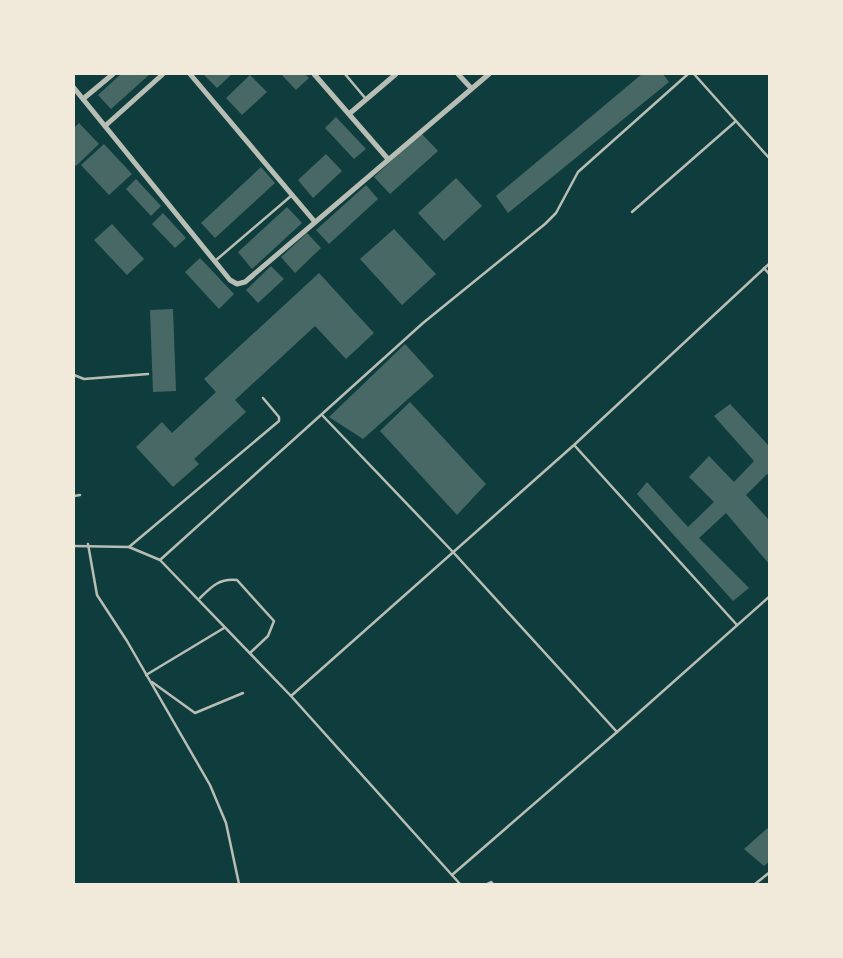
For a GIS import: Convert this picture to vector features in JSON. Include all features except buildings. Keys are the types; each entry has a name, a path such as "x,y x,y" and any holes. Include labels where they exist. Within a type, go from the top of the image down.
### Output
{"street":[{"path":"83,99 113,74"},
{"path":"105,126 163,74"},
{"path":"190,74 315,222"},
{"path":"314,74 388,159"},
{"path":"349,114 396,74"},
{"path":"458,74 471,88"},
{"path":"74,88 230,280 237,284 245,282 489,74"}],"lane":[{"path":"345,74 366,99"},
{"path":"160,560 423,323 545,224 556,213 578,173 688,74"},
{"path":"694,74 769,159"},
{"path":"632,212 736,121"},
{"path":"215,261 291,196"},
{"path":"291,696 574,445 769,263"},
{"path":"764,268 769,275"},
{"path":"74,375 84,379 148,374"},
{"path":"129,547 279,421 279,417 263,398"},
{"path":"322,415 453,552 617,732"},
{"path":"574,445 737,625"},
{"path":"74,496 80,495"},
{"path":"88,544 97,595 127,641 210,785 226,823 239,884"},
{"path":"74,546 88,544 129,547 160,560 291,696 460,884"},
{"path":"199,599 214,584 226,579 237,580 274,621 268,636 250,653"},
{"path":"452,875 769,596"},
{"path":"146,675 225,627"},
{"path":"149,680 195,713 243,692"},
{"path":"755,884 769,872"},
{"path":"487,884 493,884"}]}
